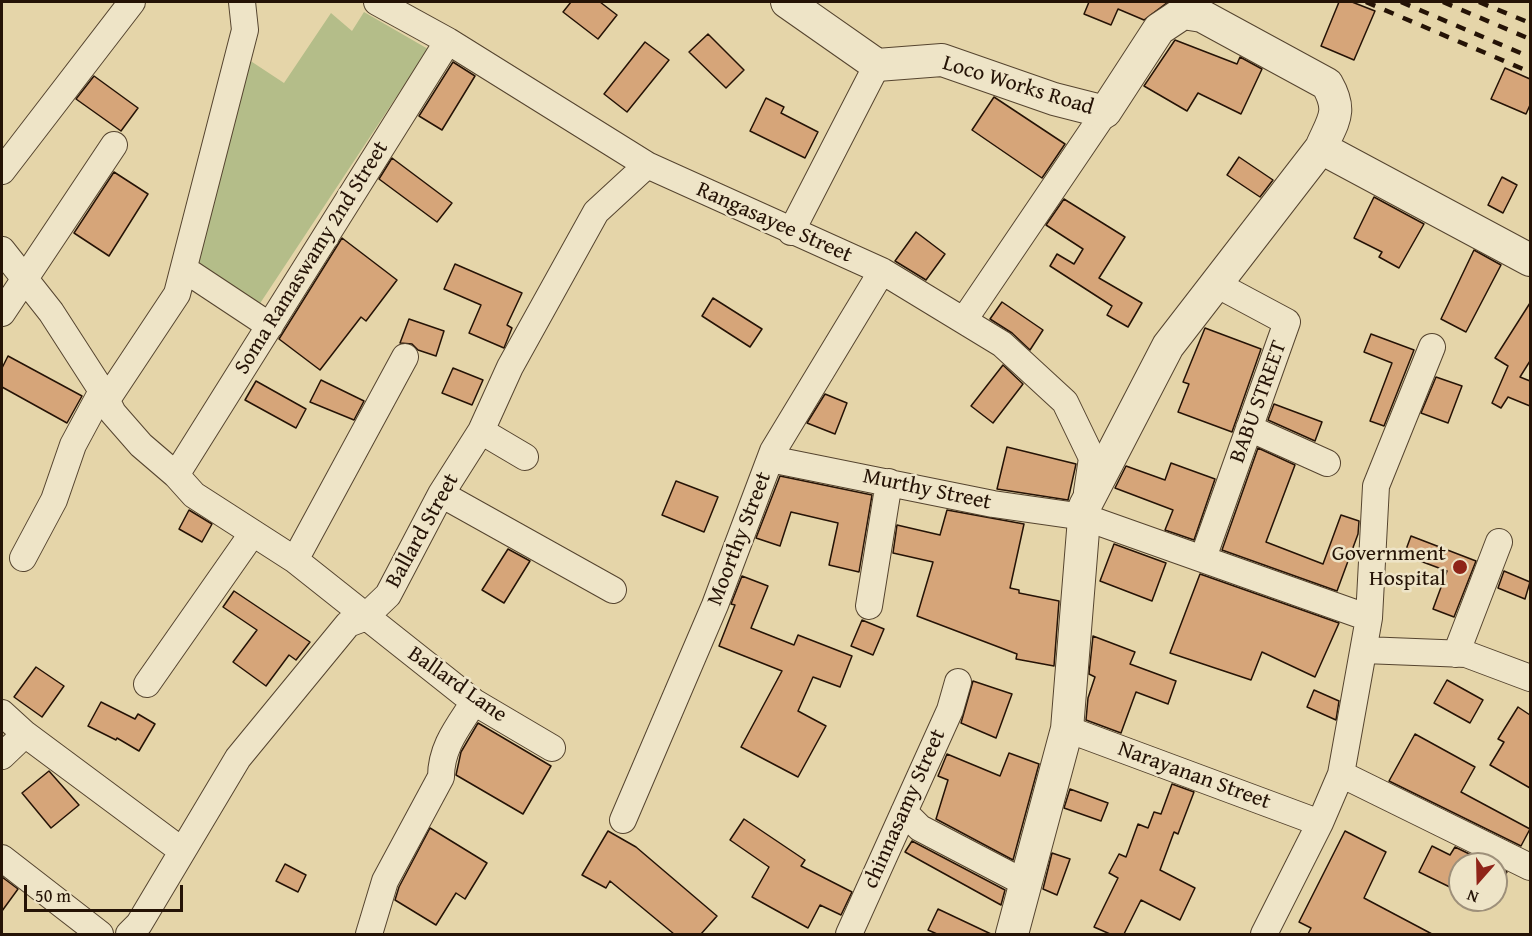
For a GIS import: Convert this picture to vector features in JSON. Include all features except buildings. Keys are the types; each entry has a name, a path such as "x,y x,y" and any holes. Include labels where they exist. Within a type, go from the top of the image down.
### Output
{"street":[{"path":"2,171 132,2"},
{"path":"23,558 54,500 73,445 104,396 177,294 245,30 242,2"},
{"name":"Rangasayee Street","path":"377,2 448,41 647,165 790,232 882,271 1002,344 1065,402 1092,458 1084,511"},
{"path":"787,2 877,64 790,232"},
{"name":"Loco Works Road","path":"877,64 942,60 1054,99 1105,112 1159,29 1183,13 1202,16 1327,84 1336,101 1334,118 1321,148 1168,346 1084,511"},
{"name":"Soma Ramaswamy 2nd Street","path":"176,475 448,41"},
{"path":"964,320 1105,112"},
{"path":"2,313 114,145"},
{"path":"1321,148 1530,260"},
{"name":"Ballard Street","path":"141,931 181,850 238,758 348,624 364,618 388,595 441,494 481,431 510,367 596,212 647,165"},
{"name":"Ballard Lane","path":"2,250 51,312 113,413 141,445 176,475 194,495 295,560 341,595 364,618 474,702 552,748"},
{"path":"184,269 270,326"},
{"name":"Moorthy Street","path":"623,820 715,605 770,459 882,271"},
{"name":"BABU STREET","path":"1203,558 1287,322 1216,284"},
{"path":"1264,934 1320,823 1341,774 1369,618 1376,486 1432,347"},
{"path":"295,560 405,357"},
{"path":"1249,428 1328,463"},
{"path":"481,431 525,457"},
{"name":"Murthy Street","path":"770,459 993,504 1084,511 1203,558 1369,618"},
{"path":"869,606 889,482"},
{"path":"441,494 614,590"},
{"path":"1012,934 1067,729 1084,511"},
{"path":"147,684 252,534"},
{"path":"1456,654 1499,542"},
{"path":"1364,650 1466,654 1530,678"},
{"name":"chinnasamy Street","path":"849,934 950,710 958,681"},
{"path":"369,934 385,881 441,777 441,760 446,745 474,702"},
{"path":"2,713 25,734 181,850"},
{"name":"Narayanan Street","path":"1067,729 1320,823"},
{"path":"2,756 25,734"},
{"path":"1341,774 1530,867"},
{"path":"904,812 920,828 1024,883"},
{"path":"2,858 100,934"}],"green space":[{"path":"364,12 428,49 255,311 194,273 243,56 284,83 331,13 352,31"}],"railway":[{"path":"1366,2 1530,72"},
{"path":"1401,2 1530,57"},
{"path":"1443,2 1530,39"},
{"path":"1479,2 1530,23"}],"place":[{"name":"Government Hospital","path":"1460,567"}]}
